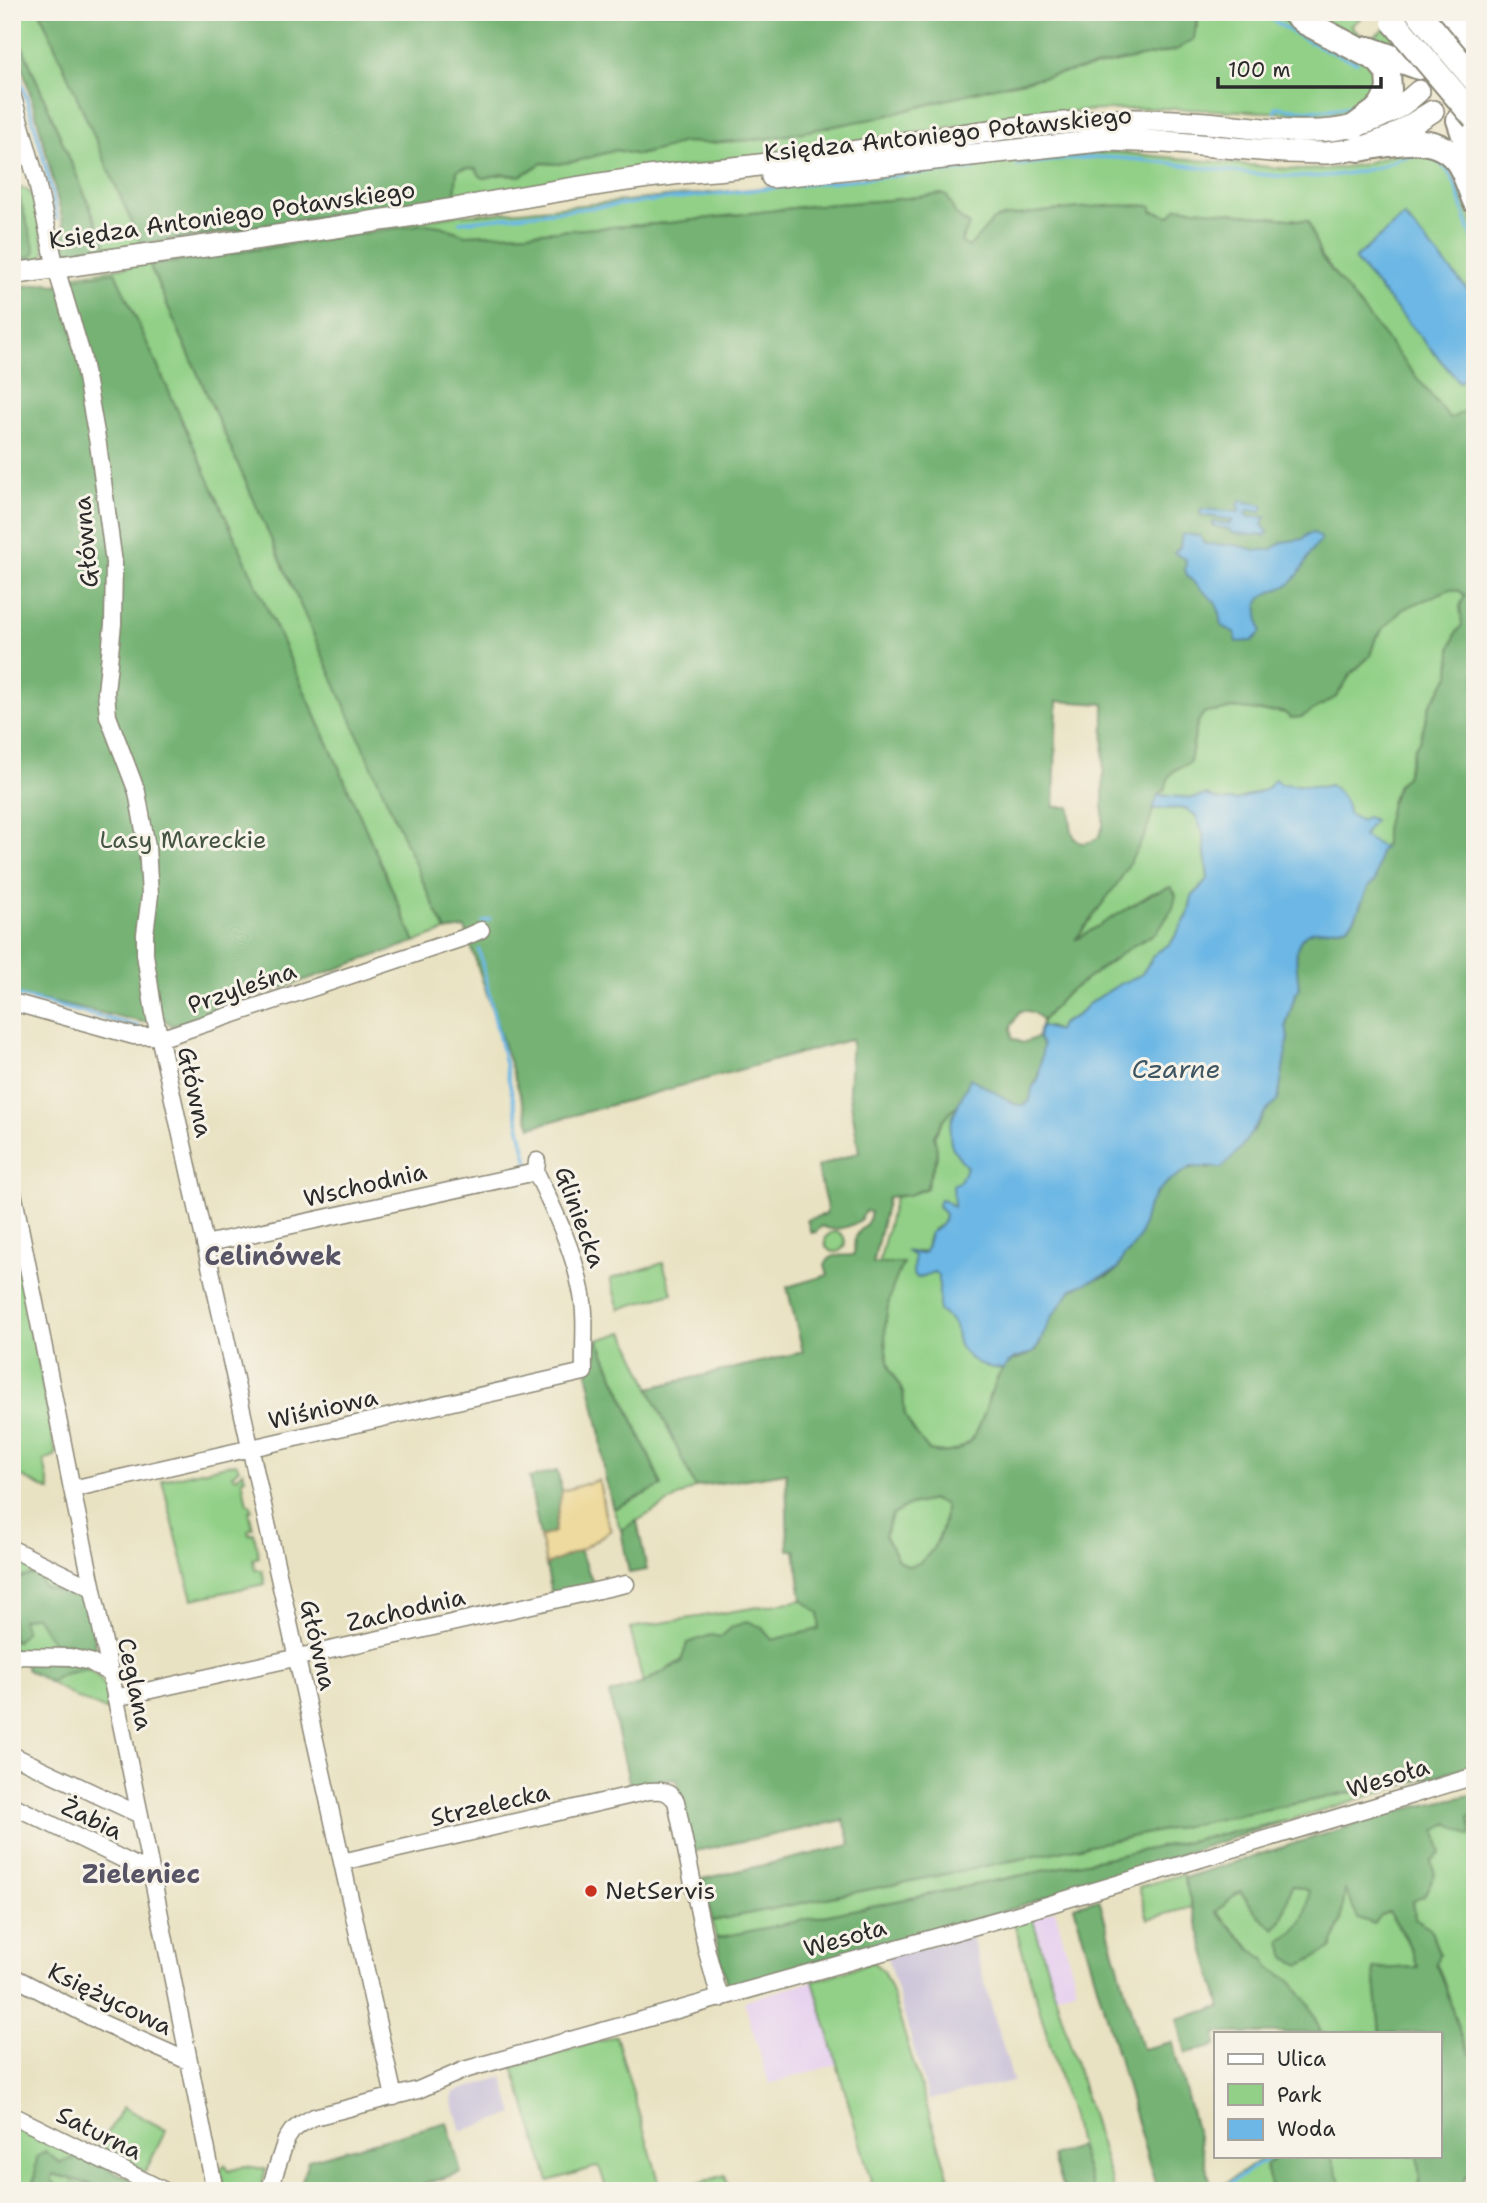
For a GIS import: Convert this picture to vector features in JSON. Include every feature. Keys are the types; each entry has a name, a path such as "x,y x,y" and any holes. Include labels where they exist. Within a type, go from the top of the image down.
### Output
{"highway":[{"path":"1293,12 1305,22 1419,79"},
{"path":"1418,12 1475,80"},
{"path":"1449,12 1454,27 1469,40"},
{"path":"1390,17 1469,118 1466,141 1475,200"},
{"path":"1342,40 1377,60 1385,67 1389,79 1389,90 1383,103 1356,138"},
{"path":"1356,138 1426,142 1441,147 1459,163 1475,200"}],"main road":[{"name":"Księdza Antoniego Poławskiego","path":"1356,138 1405,104 1419,79 1431,48 1451,38 1469,40"},
{"path":"1419,79 1424,102 1433,111 1441,116 1469,118"},
{"name":"Księdza Antoniego Poławskiego","path":"12,274 460,208 556,190 667,174 751,167 1069,122 1148,120 1325,131 1356,138 1393,136 1433,111"}],"street":[{"name":"Główna","path":"12,94 36,178 56,268 82,355 98,444 114,563 113,624 106,691 108,716 137,792 147,847 150,895 145,954 147,972 394,2097"},
{"name":"Przyleśna","path":"12,1002 134,1035 160,1036 179,1033 481,930"},
{"name":"Wschodnia","path":"205,1244 536,1166"},
{"name":"Gliniecka","path":"536,1166 565,1235 582,1291 584,1372"},
{"name":"Ceglana","path":"12,1187 215,2191"},
{"name":"Wiśniowa","path":"72,1489 584,1372"},
{"path":"12,1549 92,1588"},
{"name":"Zachodnia","path":"115,1698 626,1584"},
{"path":"12,1656 70,1657 89,1662 109,1673"},
{"path":"12,1755 140,1815"},
{"name":"Wesoła","path":"269,2191 292,2130 314,2117 418,2090 464,2070 1164,1871 1475,1776"},
{"name":"Strzelecka","path":"342,1862 649,1791 669,1792 676,1801 707,1952 720,1998"},
{"name":"Żabia","path":"12,1805 151,1873"},
{"name":"Księżycowa","path":"12,1976 104,2024 188,2062"},
{"name":"Saturna","path":"12,2115 165,2191"}],"shaded area":[{"path":"1055,1910 1077,1988 1056,1995 1032,1917"},
{"path":"971,1935 1013,2081 929,2100 887,1957"},
{"path":"813,1981 837,2064 769,2084 744,2001"},
{"path":"503,2077 514,2114 461,2131 452,2100 454,2092"}],"green space":[{"path":"12,12 40,12 142,244 455,196 457,170 466,168 476,168 484,178 503,174 510,176 528,172 542,163 577,161 616,150 638,155 682,142 765,139 877,118 990,88 1176,50 1198,26 1198,12 1276,12 1365,59 1381,84 1364,109 1325,114 1154,108 1058,112 108,250 12,22"},
{"path":"40,12 1198,12 1194,39 1176,50 990,88 877,118 765,139 682,142 638,155 616,150 577,161 542,163 520,176 503,174 484,178 476,169 466,168 457,170 455,196 141,244"},
{"path":"1308,12 1368,12 1351,26 1365,36 1372,36 1407,12 1443,12 1426,40 1414,53 1354,37"},
{"path":"23,48 108,250 78,255 62,248 62,218 21,63 20,53"},
{"path":"1415,147 1448,163 1475,226 1475,405 1456,417 1458,447 1321,257 1308,221 1177,207 1170,216 1152,211 1152,206 1130,206 1085,211 1040,222 975,240 969,248 961,242 969,224 956,215 947,196 942,194 809,206 669,223 528,233 465,235 441,226 150,266 446,931 415,942 115,273 72,279 76,275 456,215 805,184 1096,153 1114,152 1300,170 1360,165"},
{"path":"12,173 35,250 33,256 12,262"},
{"path":"17,190 28,190 35,201 45,253 40,259 12,266 12,262 22,261 20,201"},
{"path":"942,194 947,196 956,215 969,225 961,242 969,247 993,220 1006,216 1097,207 1152,206 1152,211 1170,216 1177,207 1308,221 1321,257 1450,419 1475,405 1475,1764 1438,1775 712,1921 703,1879 851,1845 844,1820 696,1851 691,1847 677,1780 663,1779 631,1790 609,1694 643,1683 681,1662 687,1643 711,1635 721,1637 732,1627 748,1621 761,1627 772,1640 819,1629 819,1613 802,1600 795,1550 788,1550 786,1473 695,1487 649,1388 803,1352 787,1287 828,1275 825,1265 834,1256 854,1255 855,1239 869,1220 871,1212 866,1211 859,1222 850,1226 835,1229 822,1226 811,1233 807,1220 826,1214 827,1208 817,1167 859,1152 849,1090 852,1039 531,1127 465,928 446,931 431,900 150,266 425,224 441,226 465,235 528,233 669,223 809,206","holes":["1450,589 1460,591 1465,596 1460,606 1462,625 1451,648 1450,676 1430,704 1406,776 1398,784 1391,803 1385,829 1385,844 1380,851 1375,881 1368,887 1355,918 1348,926 1306,934 1298,947 1296,964 1299,989 1286,1026 1288,1039 1278,1100 1266,1111 1255,1129 1209,1169 1191,1168 1173,1177 1157,1192 1147,1208 1142,1227 1117,1270 1073,1289 1050,1318 1036,1350 1010,1362 1002,1370 979,1427 971,1439 961,1448 948,1453 929,1451 907,1420 903,1393 891,1372 887,1356 886,1315 893,1288 904,1263 873,1263 888,1197 909,1195 927,1188 937,1153 934,1136 943,1120 961,1101 970,1079 1017,1105 1030,1101 1043,1059 1043,1046 1038,1037 1022,1043 1012,1038 1011,1027 1020,1011 1033,1013 1042,1021 1066,994 1132,946 1156,933 1173,908 1176,895 1171,887 1153,893 1075,940 1120,880 1145,835 1158,795 1165,789 1169,777 1174,770 1189,763 1196,729 1205,712 1232,708 1276,711 1291,718 1301,717 1336,697 1351,674 1370,656 1375,640 1383,629 1403,609","1057,701 1104,704 1103,826 1098,838 1089,842 1082,843 1074,836 1070,807 1054,807","932,1500 944,1504 945,1511 942,1528 931,1552 919,1563 908,1566 898,1560 885,1536 892,1515 910,1505"]},
{"name":"Lasy Mareckie","path":"115,272 415,942 172,1026 163,1018 143,1022 12,994 12,288 69,283 72,279"},
{"path":"1450,589 1460,591 1465,596 1462,625 1456,633 1450,676 1430,704 1420,741 1415,747 1406,776 1398,784 1391,803 1384,848 1363,895 1361,821 1348,814 1330,785 1321,787 1279,784 1275,779 1267,789 1237,800 1221,801 1206,795 1193,798 1158,795 1172,773 1189,763 1196,729 1205,712 1232,708 1275,711 1285,713 1291,718 1301,717 1336,697 1351,674 1370,656 1375,640 1383,629 1403,609"},
{"path":"1185,808 1196,816 1203,834 1208,879 1192,897 1188,915 1171,943 1156,953 1141,975 1120,984 1087,1005 1078,1015 1061,1024 1058,1031 1041,1026 1042,1021 1066,994 1132,946 1156,933 1153,893 1074,942 1129,862 1153,809"},
{"path":"993,1092 956,1209 939,1208 945,1214 944,1219 942,1224 930,1233 925,1252 908,1252 918,1258 1068,1264 989,1395 983,1419 972,1439 954,1451 929,1451 907,1420 903,1393 891,1372 885,1343 889,1301 903,1264 879,1263 895,1197 927,1188 937,1159 934,1137 943,1120 961,1101"},
{"path":"12,1220 56,1455 44,1461 50,1491 12,1472"},
{"path":"831,1232 839,1232 845,1242 839,1252 831,1252 825,1246 825,1238"},
{"path":"663,1263 672,1293 619,1309 610,1279"},
{"path":"624,1332 695,1487 621,1530 613,1509 662,1485 598,1340"},
{"path":"598,1340 662,1486 613,1509 605,1478 600,1431 588,1376 591,1352"},
{"path":"236,1463 239,1468 232,1475 236,1478 243,1471 247,1504 250,1504 252,1510 249,1511 253,1528 248,1530 249,1534 254,1533 259,1557 253,1559 255,1570 262,1570 265,1584 192,1599 162,1480"},
{"path":"557,1471 562,1491 554,1532 540,1537 529,1478"},
{"path":"932,1500 944,1504 942,1528 931,1552 918,1564 908,1566 898,1560 885,1536 892,1515 910,1505"},
{"path":"637,1521 647,1570 629,1573 621,1530"},
{"path":"579,1550 594,1584 552,1595 546,1565"},
{"path":"12,1556 76,1585 88,1595 65,1593 44,1587 36,1574 12,1580"},
{"path":"36,1574 44,1587 65,1593 88,1595 97,1660 53,1643 36,1616 22,1620 26,1632 16,1641 12,1637 12,1580"},
{"path":"802,1600 819,1613 819,1629 772,1640 761,1627 732,1627 721,1637 643,1683 630,1628"},
{"path":"36,1616 53,1643 77,1653 12,1650 12,1637 16,1641 21,1619"},
{"path":"24,1659 84,1664 88,1669 63,1674 49,1682 27,1670"},
{"path":"88,1669 105,1687 109,1711 79,1699 49,1682 63,1674"},
{"path":"1438,1775 1286,1821 716,1938 712,1921"},
{"path":"1475,1794 1475,1815 1469,1817 1472,1829 1470,1836 1448,1823 1436,1831 1441,1853 1431,1861 1435,1874 1424,1896 1413,1901 1415,1918 1430,1928 1439,1954 1436,1964 1442,1975 1457,2026 1467,2049 1475,2059 1475,2167 1465,2178 1463,2191 1420,2191 1418,2158 1442,2158 1442,2032 1380,2032 1374,1969 1418,1967 1406,1938 1388,1912 1381,1915 1374,1924 1358,1918 1345,1890 1341,1922 1331,1949 1301,1965 1285,1958 1281,1941 1294,1931 1302,1920 1309,1891 1292,1885 1282,1921 1274,1929 1260,1917 1240,1891 1216,1912 1252,1950 1265,1959 1270,1968 1292,1982 1309,2004 1321,2032 1214,2032 1214,2046 1186,2053 1177,2019 1221,2007 1184,1878 1402,1810"},
{"path":"1475,1815 1475,2059 1467,2049 1457,2026 1442,1975 1436,1964 1439,1953 1430,1928 1415,1918 1413,1901 1424,1895 1431,1861 1441,1853 1436,1831 1448,1823 1459,1828 1472,1829 1469,1817"},
{"path":"1286,1821 994,1914 727,1986 716,1938"},
{"path":"1183,1874 1192,1907 1148,1919 1139,1887"},
{"path":"1292,1884 1309,1891 1308,1908 1299,1929 1341,1922 1345,1888 1381,1915 1389,1912 1402,1932 1418,1967 1374,1969 1380,2032 1321,2032 1309,2004 1292,1982 1270,1968 1265,1959 1252,1950 1216,1911 1240,1891 1260,1917 1282,1921"},
{"path":"1099,1899 1142,2049 1172,2042 1213,2191 1157,2191 1074,1906"},
{"path":"1032,1917 1114,2191 1093,2191 1014,1923"},
{"path":"873,1962 883,1971 889,1984 953,2191 874,2191 813,1981"},
{"path":"616,2036 662,2191 607,2191 599,2166 549,2181 513,2067"},
{"path":"123,2107 166,2130 145,2172 98,2149"},
{"path":"12,2122 82,2155 60,2163 37,2158 34,2182 39,2191 12,2191"},
{"path":"447,2122 461,2172 405,2191 299,2191 308,2160"},
{"path":"1079,2146 1093,2191 1064,2191 1052,2156"},
{"path":"45,2151 60,2163 82,2155 144,2186 142,2191 119,2189 53,2174 51,2181 60,2188 75,2184 86,2191 39,2191 34,2182 37,2157"},
{"path":"1263,2158 1275,2158 1265,2165 1273,2191 1214,2191"},
{"path":"1275,2158 1331,2158 1340,2179 1341,2191 1273,2191 1265,2165"},
{"path":"1331,2158 1418,2158 1420,2191 1341,2191 1340,2179"},
{"path":"225,2165 229,2171 245,2166 266,2169 260,2191 236,2191 234,2188 224,2191 221,2169"},
{"path":"52,2174 95,2186 129,2191 86,2191 75,2184 61,2188 51,2181"},
{"path":"725,2175 730,2191 673,2191 676,2190"}],"sand":[{"path":"599,1480 605,1515 611,1530 580,1550 546,1565 540,1537 554,1532 562,1491"}],"water":[{"path":"1404,216 1475,298 1475,369 1459,382 1354,259"},
{"path":"1241,501 1263,505 1261,512 1248,510 1246,513 1248,517 1266,517 1262,525 1268,532 1265,536 1232,533 1229,529 1213,526 1213,522 1231,524 1232,520 1200,513 1201,509 1239,512 1240,508 1237,506"},
{"path":"1314,533 1321,538 1320,541 1291,583 1260,599 1258,614 1261,632 1252,641 1237,642 1235,633 1222,626 1215,602 1188,577 1185,570 1186,559 1174,553 1180,547 1182,534 1200,536 1204,544 1271,550 1283,542 1303,539"},
{"name":"Czarne","path":"1275,779 1280,784 1321,787 1330,785 1343,797 1348,814 1361,821 1366,817 1374,820 1363,836 1384,848 1380,851 1375,881 1368,887 1355,918 1348,926 1306,934 1298,947 1296,964 1299,989 1286,1025 1288,1039 1278,1100 1266,1111 1240,1149 1222,1168 1191,1167 1156,1193 1147,1209 1140,1236 1117,1270 1072,1289 1051,1318 1033,1353 1014,1358 1003,1369 979,1364 960,1347 953,1323 939,1311 939,1276 934,1272 918,1278 913,1274 914,1256 906,1251 920,1254 925,1252 930,1233 945,1217 938,1205 940,1199 954,1207 953,1185 960,1181 967,1167 952,1146 950,1126 970,1078 1017,1105 1030,1101 1032,1088 1038,1080 1043,1045 1038,1036 1041,1026 1058,1031 1061,1024 1078,1015 1087,1005 1120,984 1141,975 1156,953 1171,943 1188,915 1192,897 1208,879 1203,834 1196,816 1185,808 1153,809 1158,795 1193,798 1206,795 1221,801 1237,800 1267,789"}],"waterway":[{"path":"1263,12 1308,41 1357,62"},
{"path":"12,57 38,137 57,219"},
{"path":"1275,112 1276,107 1313,110 1343,107 1367,99 1374,92"},
{"path":"1017,165 1080,158 1118,158 1255,174 1310,177 1366,170 1405,156 1416,155"},
{"path":"1428,156 1439,162 1454,181 1475,242"},
{"path":"460,222 855,179 975,169"},
{"path":"483,922 490,919"},
{"path":"479,950 528,1163"},
{"path":"12,994 139,1027"},
{"path":"1219,2191 1268,2158"}],"place":[{"name":"NetServis","path":"591,1891"}],"district":[{"name":"Celinówek","path":"273,1255"},
{"name":"Zieleniec","path":"141,1873"}]}
